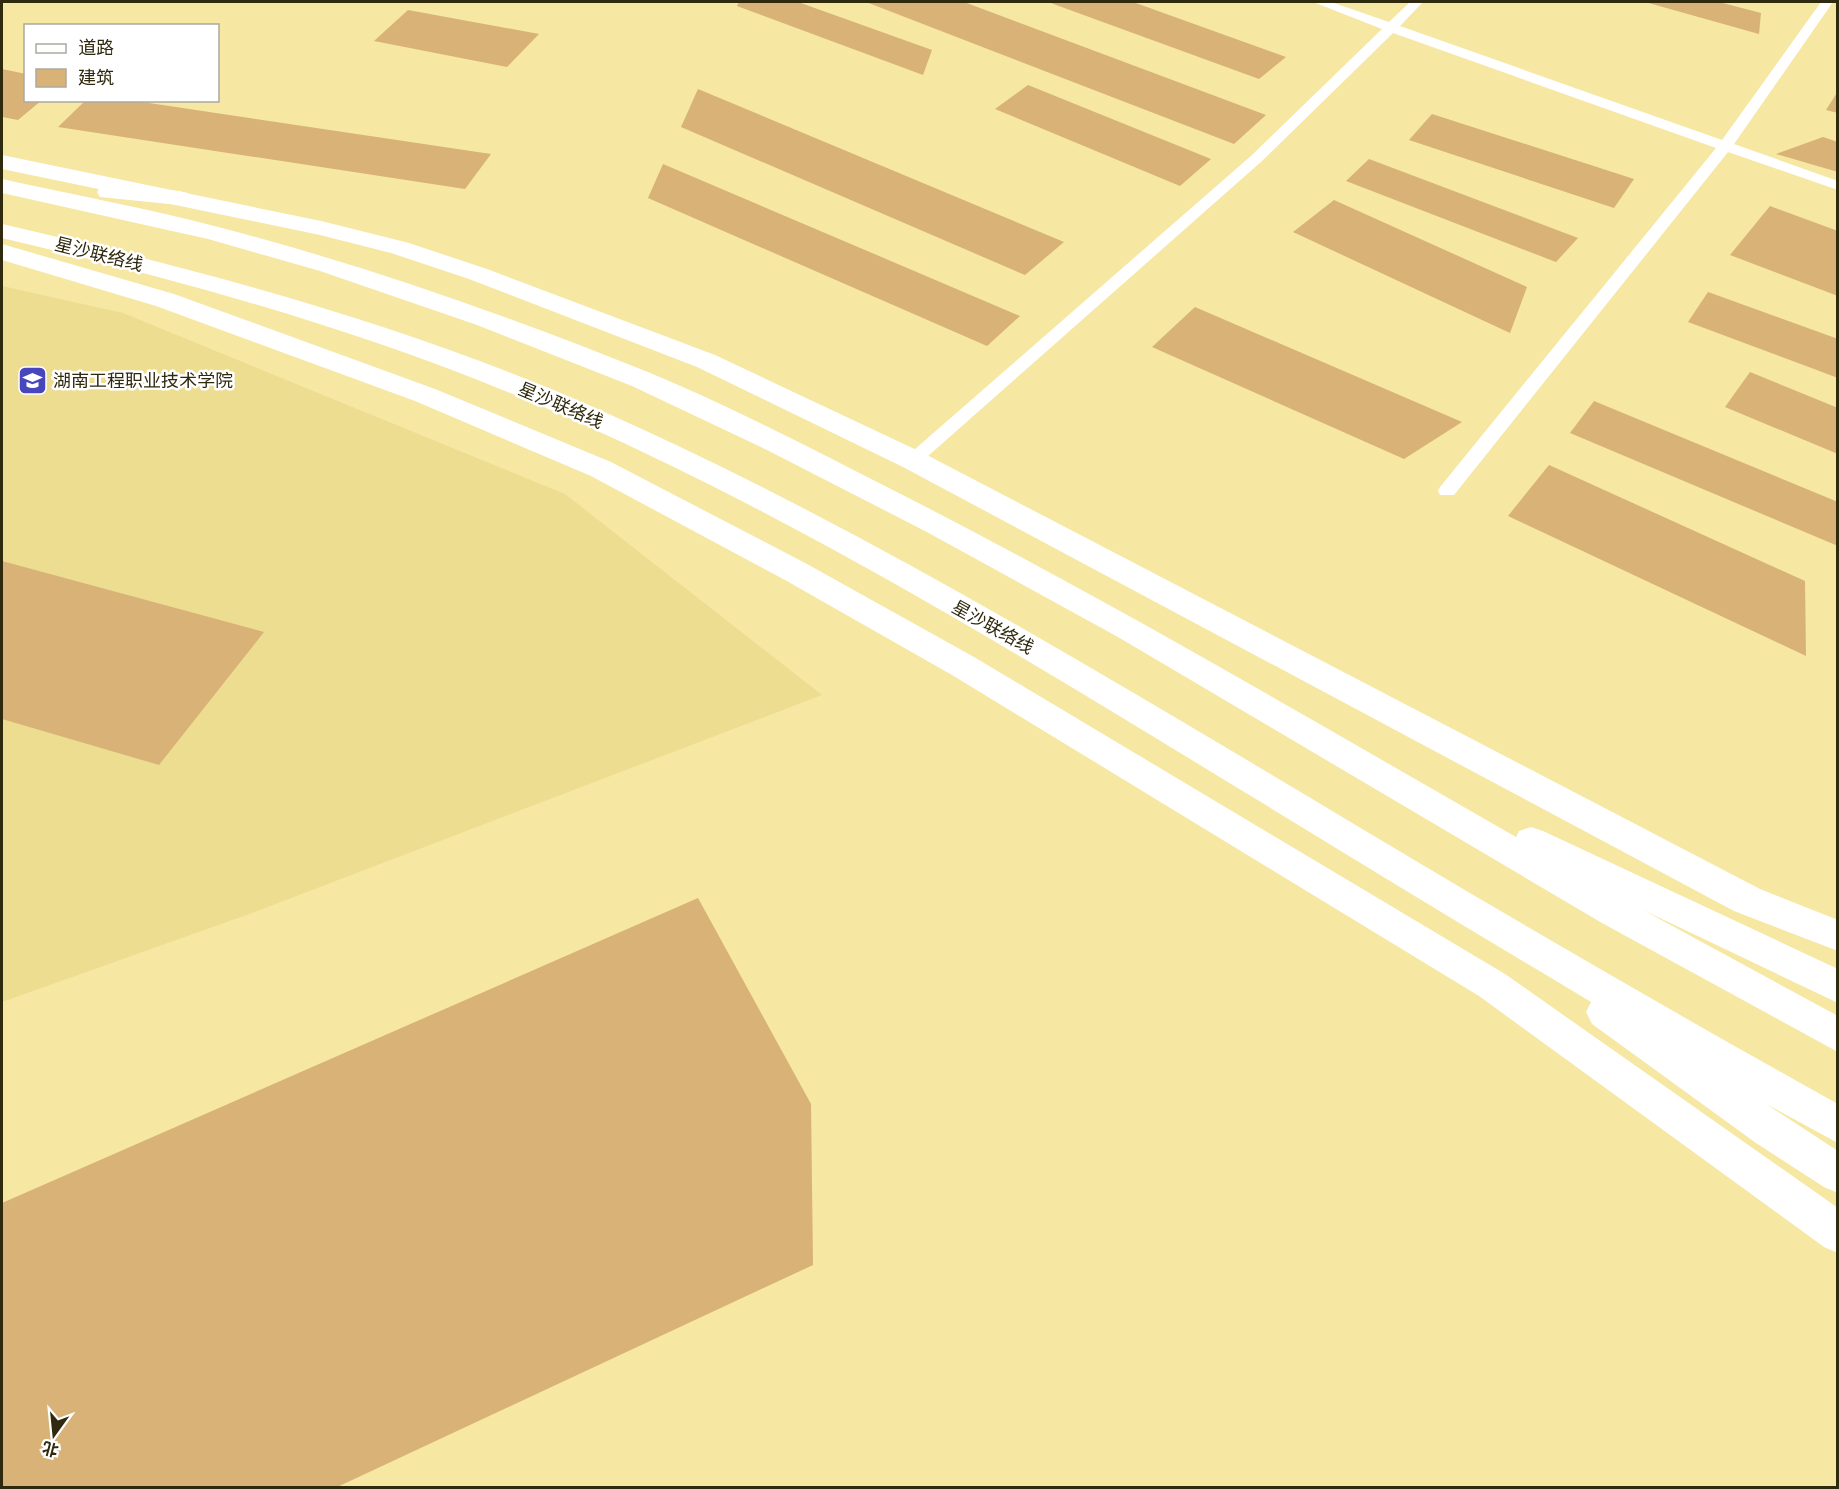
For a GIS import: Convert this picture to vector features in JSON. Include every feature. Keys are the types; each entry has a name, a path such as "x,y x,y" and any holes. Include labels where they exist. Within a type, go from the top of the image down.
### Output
{"main road":[{"path":"2,162 321,228 400,248 478,274 706,361 784,396 913,460 1737,895 1838,936"},
{"path":"2,185 179,198"},
{"path":"2,185 213,233 329,266 486,319 642,380 777,443 935,524 1129,629 1615,912 1838,1035"},
{"name":"星沙联络线","path":"2,231 77,248 290,305 486,373 636,437 809,524 1080,676 1435,891"},
{"path":"2,252 165,300 425,395 602,469 796,572 963,666 1492,986 1838,1233"},
{"path":"1345,754 1735,936 1838,987"},
{"path":"1435,891 1838,1125"},
{"path":"1435,891 1770,1130 1838,1174"}],"lane":[{"path":"1320,2 1724,148 1838,186"},
{"path":"913,460 1257,158 1417,2"},
{"path":"1448,490 1724,148 1827,2"}],"shaded area":[{"path":"2,286 123,313 565,494 822,695 252,913 2,1002"}],"building":[{"path":"739,2 798,2 932,50 923,75 737,6"},
{"path":"866,2 964,2 1266,115 1234,144"},
{"path":"1048,2 1133,2 1286,57 1259,79"},
{"path":"1645,2 1719,2 1761,13 1759,34"},
{"path":"408,10 539,34 507,67 374,41"},
{"path":"2,69 24,74 24,102 40,102 18,120 2,117"},
{"path":"1028,85 1211,159 1180,186 995,109"},
{"path":"698,89 1064,242 1025,275 681,127"},
{"path":"1838,91 1838,113 1826,110"},
{"path":"84,102 142,102 491,154 465,189 58,127"},
{"path":"1432,114 1634,179 1614,208 1409,140"},
{"path":"1823,137 1838,142 1838,172 1776,154"},
{"path":"1369,159 1578,238 1556,262 1346,181"},
{"path":"663,164 1020,316 987,346 648,198"},
{"path":"1334,200 1527,287 1510,333 1293,232"},
{"path":"1770,206 1838,231 1838,296 1730,255"},
{"path":"1708,292 1838,339 1838,378 1688,322"},
{"path":"1195,307 1462,422 1404,459 1152,347"},
{"path":"1750,372 1838,408 1838,454 1725,407"},
{"path":"1594,401 1838,502 1838,546 1570,433"},
{"path":"1549,465 1805,581 1806,656 1508,516"},
{"path":"2,561 264,632 159,765 2,719"},
{"path":"698,898 811,1104 813,1265 335,1488 2,1488 2,1203"}],"place":[{"name":"湖南工程职业技术学院","path":"32,380"}]}
